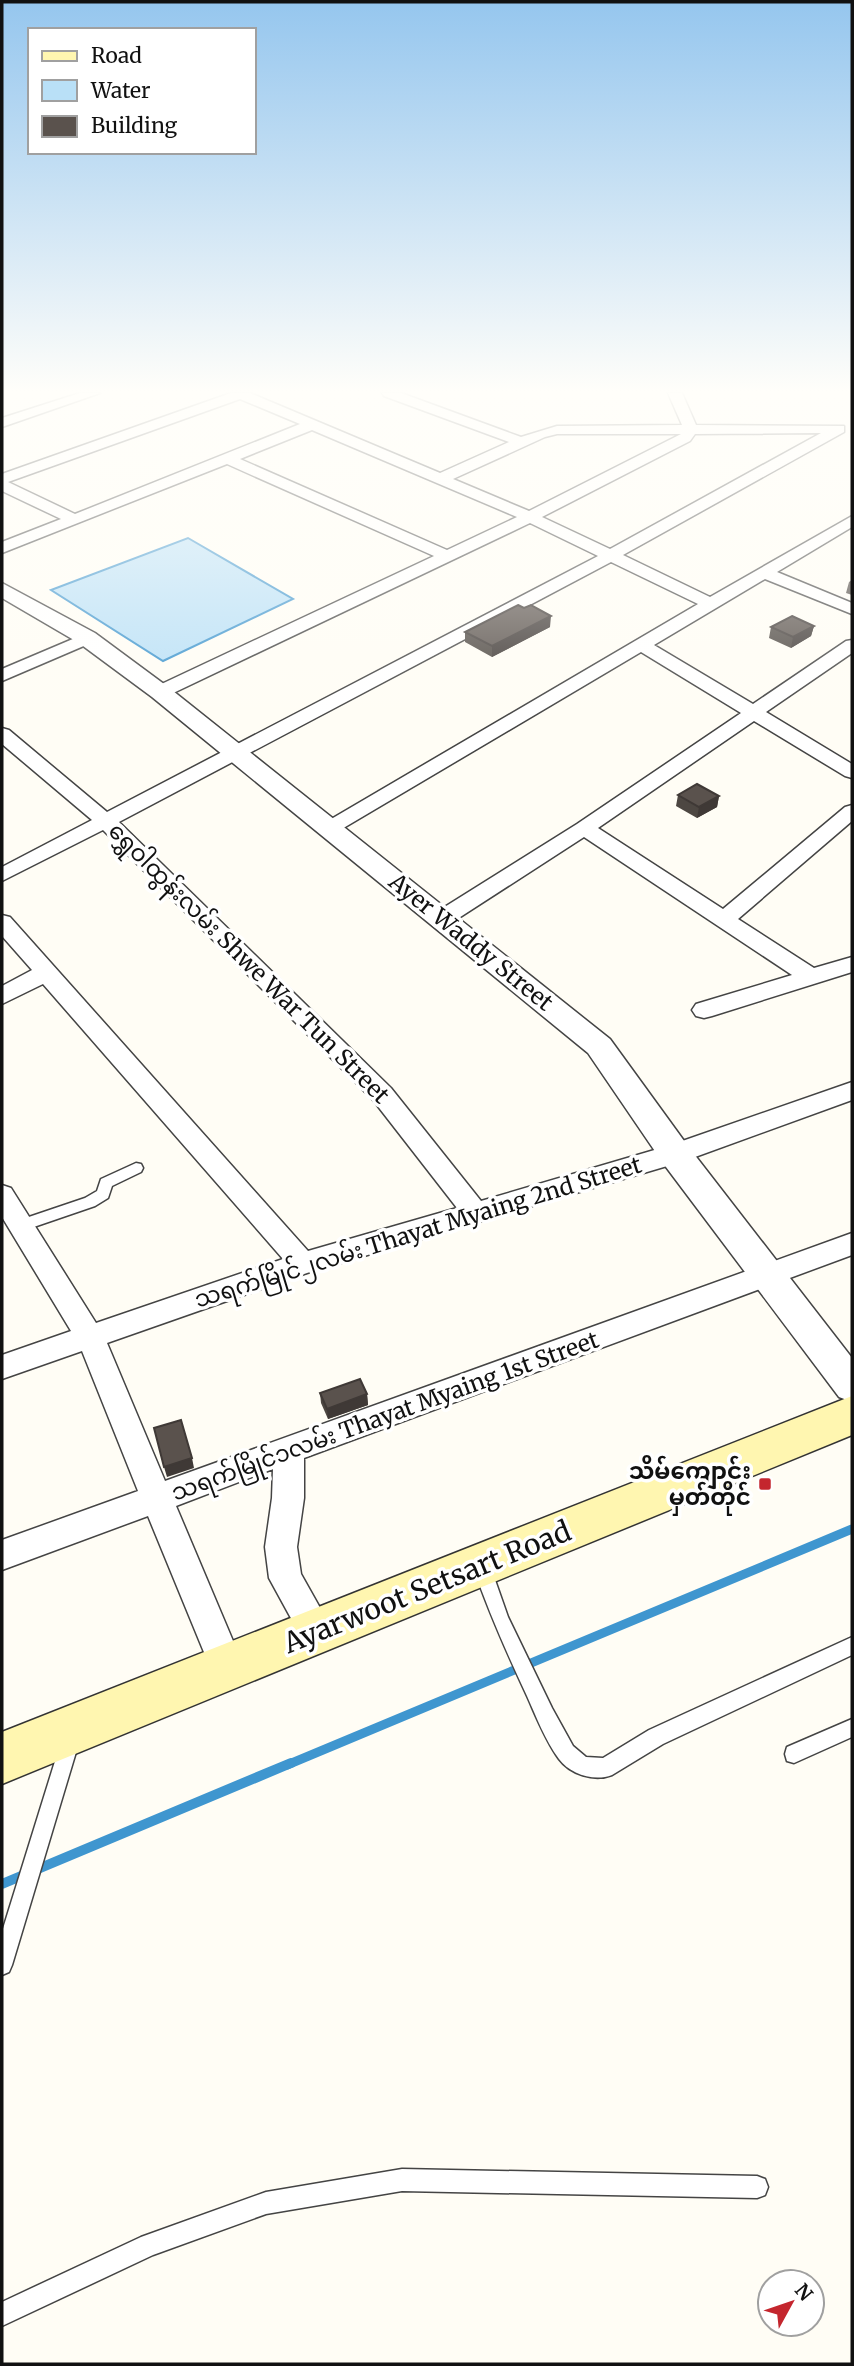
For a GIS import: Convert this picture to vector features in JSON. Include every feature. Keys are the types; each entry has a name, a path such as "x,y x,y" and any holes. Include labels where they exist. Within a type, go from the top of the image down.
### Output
{"main road":[{"name":"Ayarwoot Setsart Road","path":"2,1758 852,1415"}],"street":[{"path":"41,503 74,519"},
{"path":"2,548 113,503"},
{"path":"328,503 447,556"},
{"path":"499,503 712,604"},
{"path":"160,692 557,503"},
{"path":"2,875 708,503"},
{"path":"328,829 852,521"},
{"path":"764,573 852,609"},
{"name":"Ayer Waddy Street","path":"2,589 87,638 160,692 599,1046 675,1154 852,1385"},
{"path":"2,676 87,638"},
{"path":"642,645 852,772"},
{"path":"443,918 584,828 852,645"},
{"name":"ရွှေဝါထွန်းလမ်း Shwe War Tun Street","path":"2,734 107,822 382,1094 475,1212"},
{"path":"724,919 852,811"},
{"path":"584,828 812,977"},
{"path":"2,922 303,1263"},
{"path":"704,1010 852,964"},
{"path":"2,996 47,972"},
{"name":"သရက်မြိုင်၂လမ်း Thayat Myaing 2nd Street","path":"2,1367 303,1263 675,1154 851,1093"},
{"path":"2,1195 90,1336 156,1501 227,1667"},
{"name":"သရက်မြိုင်၁လမ်း Thayat Myaing 1st Street","path":"2,1555 156,1501 852,1244"},
{"path":"289,1452 288,1498 281,1547 285,1578 316,1631"}],"lane":[{"path":"22,1225 90,1202 103,1194 106,1183 136,1168"},
{"path":"481,1565 500,1619 545,1715 565,1754 582,1766 605,1768 656,1737 852,1646"},
{"path":"794,1754 852,1728"},
{"path":"2,1965 74,1729"},
{"path":"2,2314 149,2245 266,2203 402,2180 757,2187"}],"water":[{"path":"188,538 293,599 163,661 51,590"}],"building":[{"path":"518,605 524,608 531,605 551,616 492,646 465,632"},
{"path":"792,616 814,626 793,637 771,627"},
{"path":"697,784 719,796 699,807 678,795"},
{"path":"360,1379 367,1394 327,1409 320,1393"},
{"path":"181,1420 192,1458 164,1467 154,1428"}],"waterway":[{"path":"287,1765 852,1529"},
{"path":"2,1884 291,1763"}],"place":[{"name":"သိမ်ကျောင်း မှတ်တိုင်","path":"765,1484"}]}
